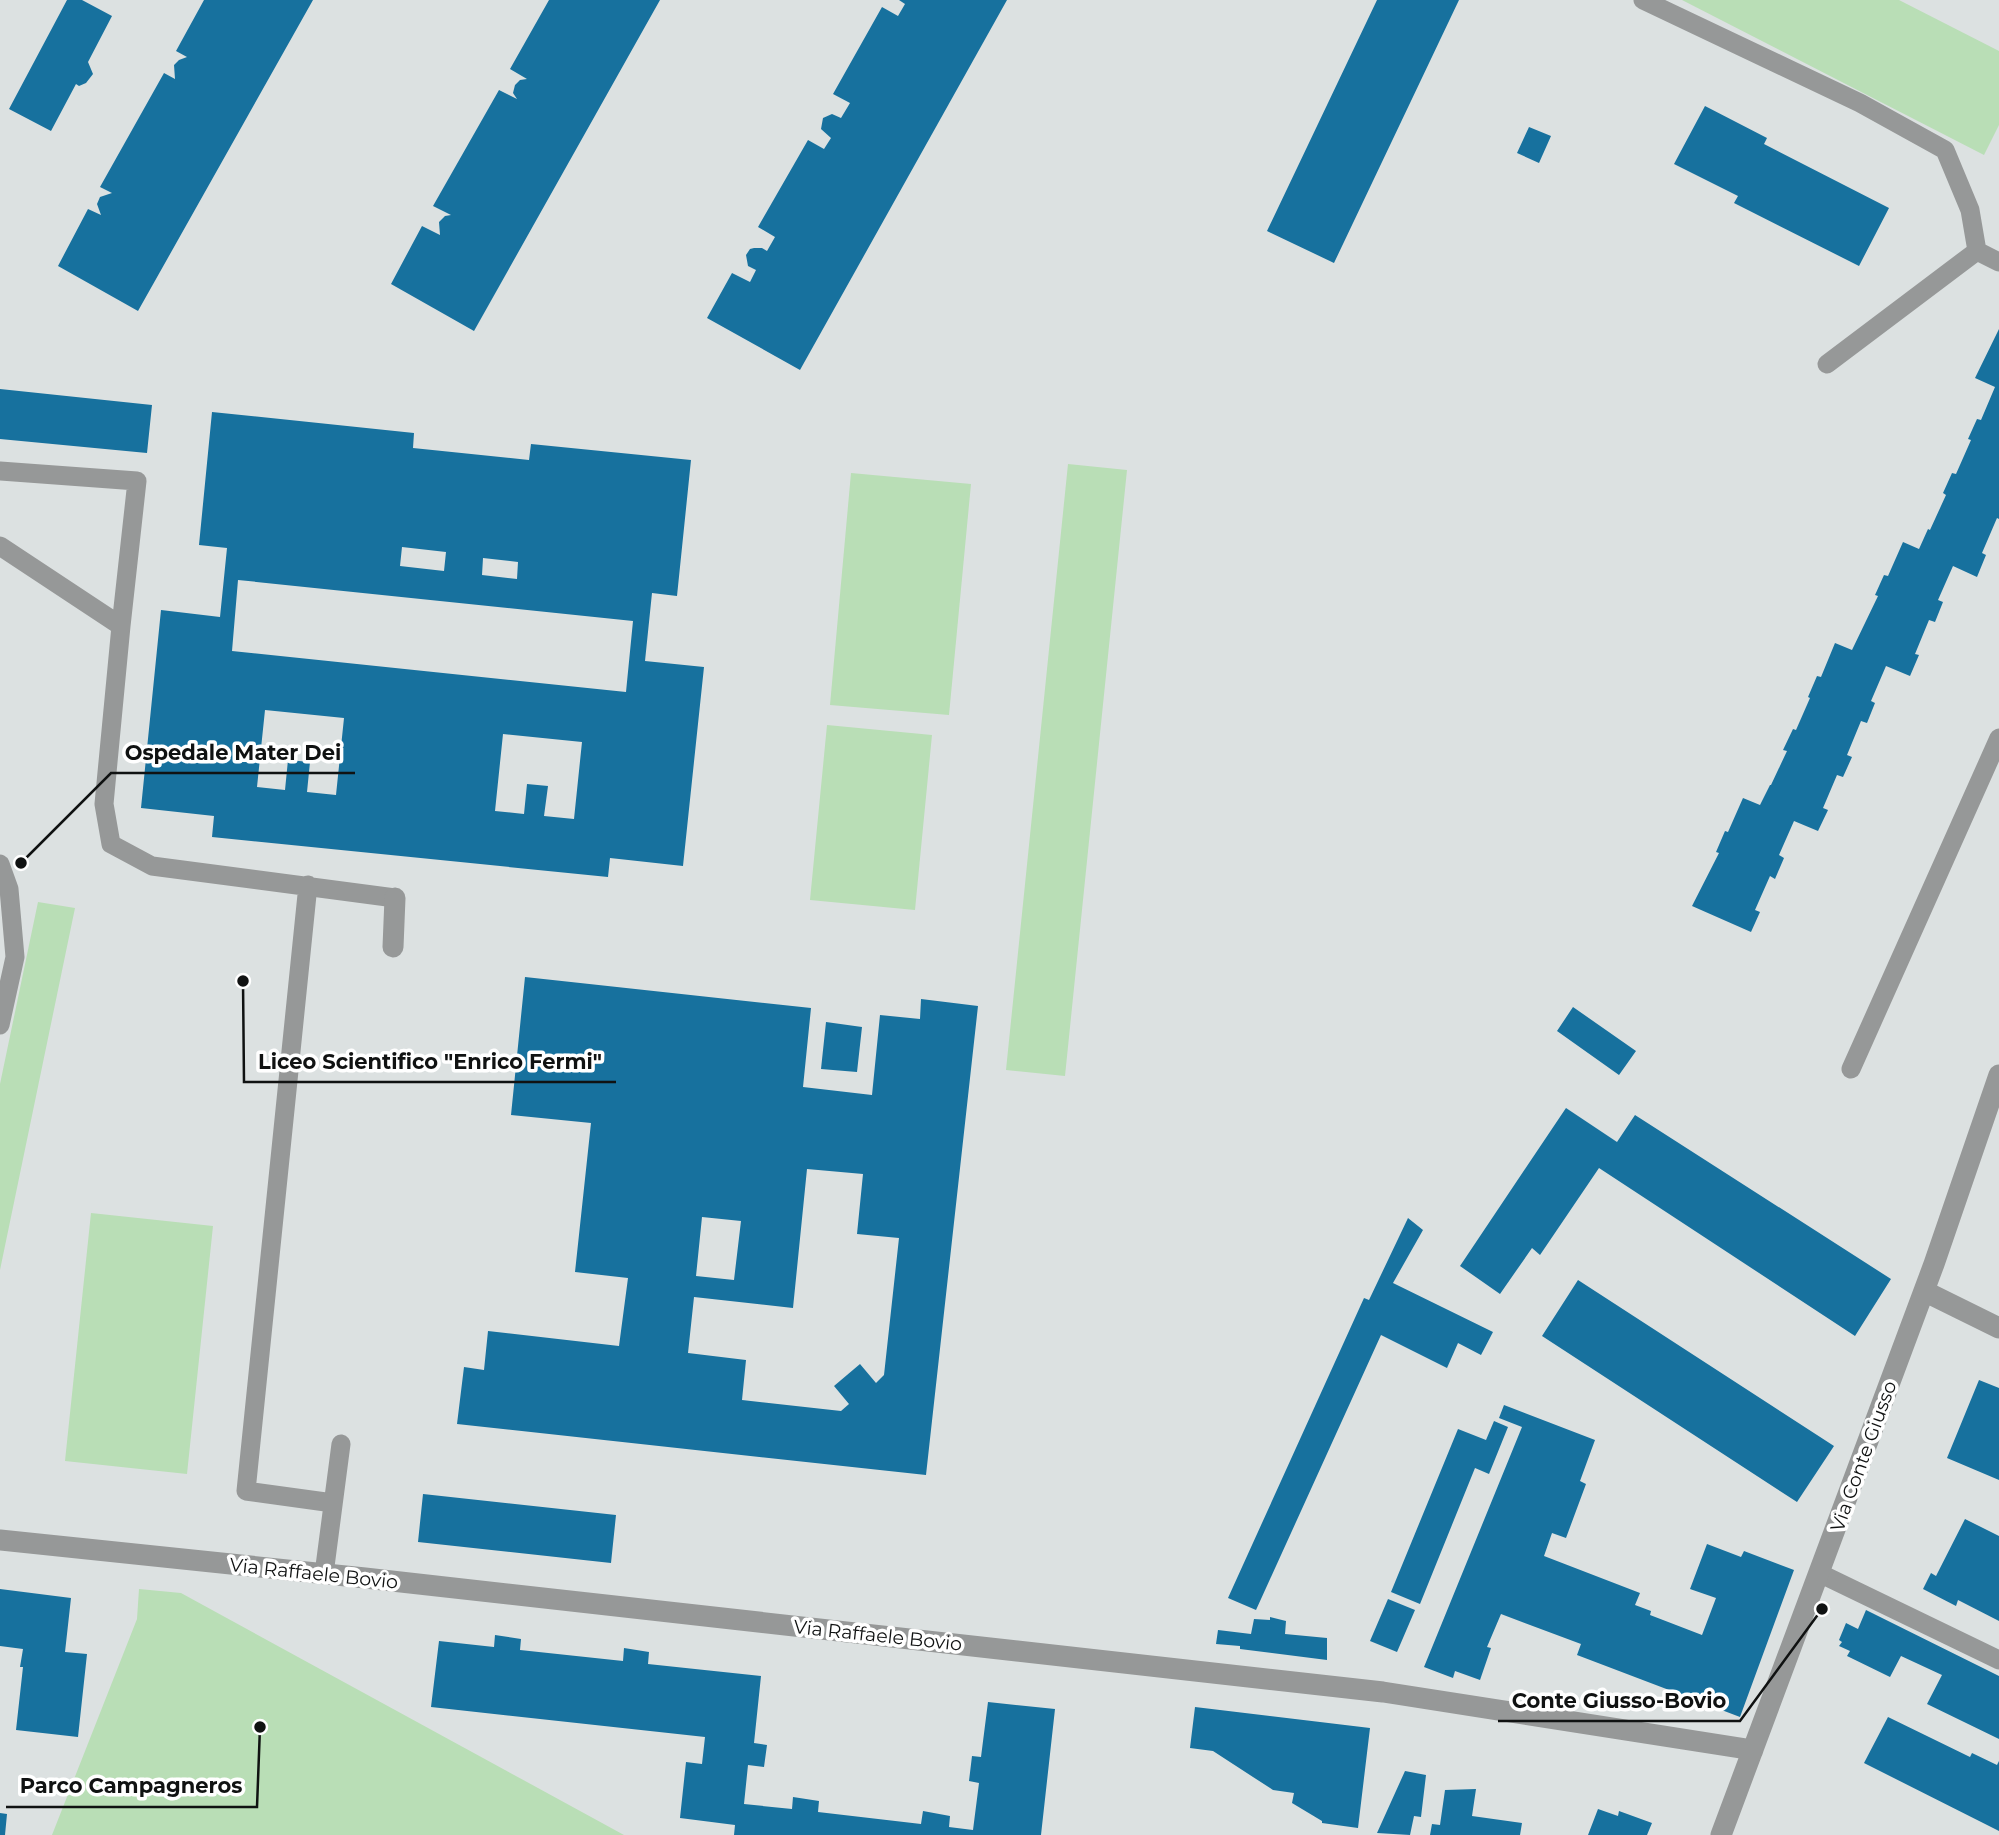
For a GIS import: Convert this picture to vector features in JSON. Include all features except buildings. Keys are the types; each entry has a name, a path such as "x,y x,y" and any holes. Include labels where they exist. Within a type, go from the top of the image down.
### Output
{"street":[{"path":"393,947 395,898"},
{"name":"Via Conte Giusso","path":"1721,1835 1924,1291 1999,1075"},
{"path":"1924,1291 1999,1328"},
{"name":"Via Raffaele Bovio","path":"0,1540 324,1573 1383,1692 1753,1750"}],"lane":[{"path":"1643,0 1860,103 1945,150 1970,210 1977,251"},
{"path":"1977,251 1999,262"},
{"path":"1827,364 1977,251"},
{"path":"0,471 138,481 104,804 111,844 152,866 395,898"},
{"path":"0,546 121,626"},
{"path":"1851,1069 1999,738"},
{"path":"0,864 9,889 15,957 0,1025"},
{"path":"308,886 246,1491 333,1503"},
{"path":"324,1573 341,1444"},
{"path":"1819,1573 1999,1660"}],"green space":[{"path":"1682,0 1899,0 1999,51 1999,125 1984,155"},
{"path":"1068,464 1127,470 1065,1076 1006,1070"},
{"path":"851,473 971,484 949,715 830,705"},
{"path":"827,725 932,735 915,910 810,900"},
{"path":"38,902 75,908 0,1270 0,1084"},
{"path":"91,1213 213,1226 187,1474 65,1461"},
{"path":"139,1589 181,1593 624,1835 52,1835 137,1619"}],"place":[{"name":"Ospedale Mater Dei","path":"21,863"},
{"name":"Liceo Scientifico \"Enrico Fermi\"","path":"243,981"},
{"name":"Conte Giusso-Bovio","path":"1822,1609"},
{"name":"Parco Campagneros","path":"260,1727"}]}
